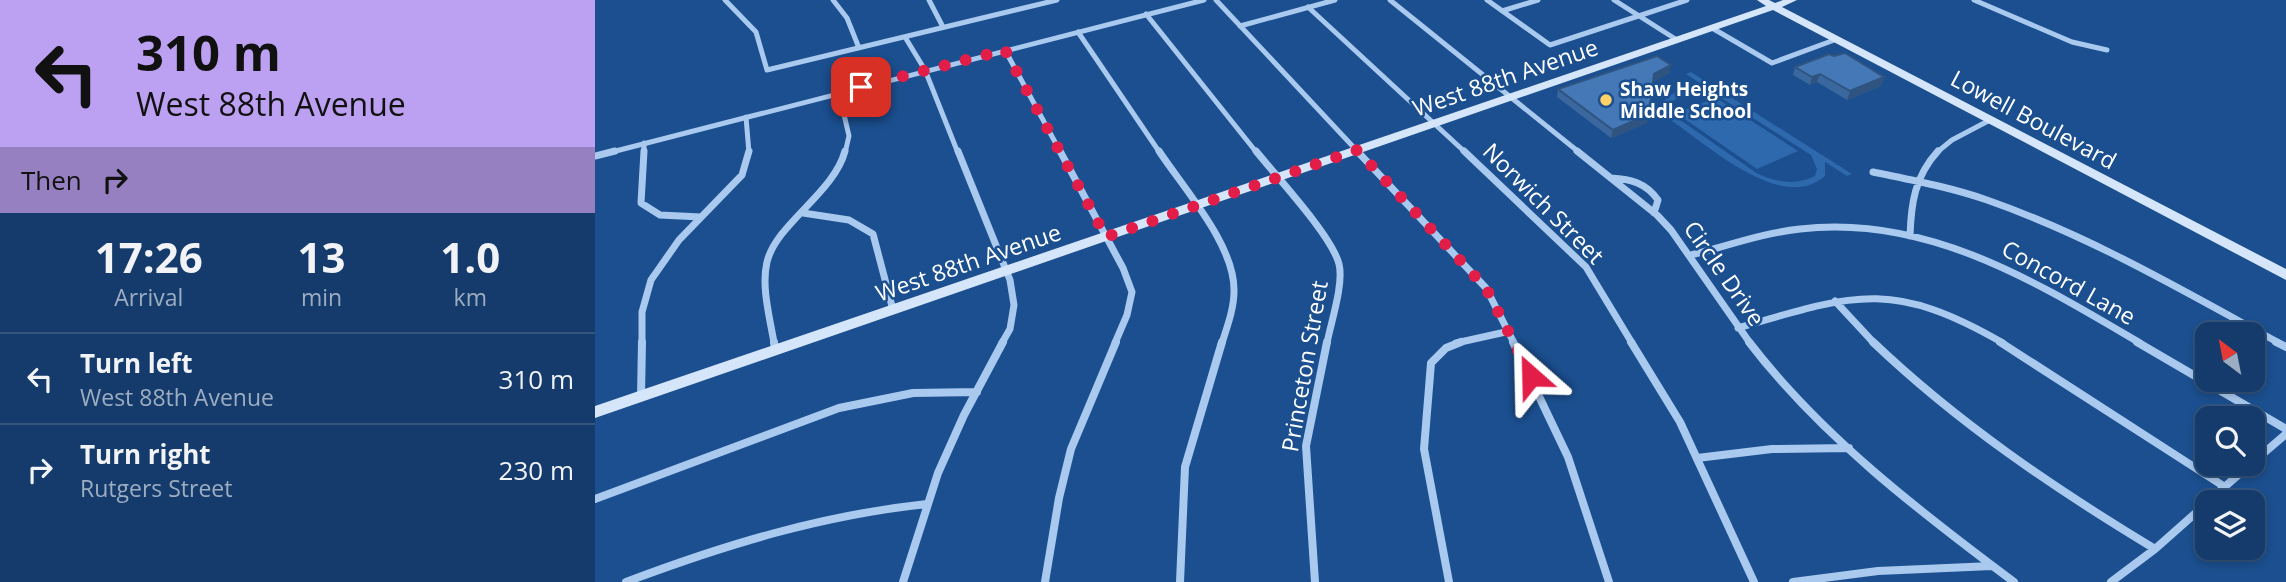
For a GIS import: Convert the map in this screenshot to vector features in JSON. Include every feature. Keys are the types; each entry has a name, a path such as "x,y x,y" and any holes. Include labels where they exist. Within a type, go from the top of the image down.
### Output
{"street":[{"path":"725,0 755,32 767,70 1058,0"},
{"path":"833,0 846,18 859,48"},
{"path":"929,0 943,27"},
{"path":"1026,0 1030,6"},
{"path":"595,156 1204,0"},
{"path":"1216,0 1479,280 1510,331 1568,457 1609,582"},
{"path":"1240,26 1335,0"},
{"name":"Circle Drive","path":"1390,0 1612,178 1675,232 1738,328 1785,384 1849,448 1902,495 2014,582"},
{"path":"1487,0 1550,45 1687,0"},
{"path":"1502,11 1538,0"},
{"path":"1614,0 1677,40"},
{"name":"Lowell Boulevard","path":"1762,0 2286,275"},
{"name":"West 88th Avenue","path":"595,412 1792,0"},
{"path":"1974,0 2072,42 2107,50"},
{"name":"Norwich Street","path":"1308,7 1547,227 1586,267 1680,422 1754,582"},
{"name":"Princeton Street","path":"1146,14 1328,240 1337,257 1340,270 1306,446 1315,582"},
{"path":"1712,28 1772,63 1836,39"},
{"path":"1078,32 1229,259 1233,274 1234,292 1230,315 1185,467 1180,582"},
{"path":"903,582 927,504 952,441 1010,329 1014,304 1010,280 1004,271 925,70 905,37"},
{"path":"1005,50 1130,282 1133,298 1071,449 1059,498 1045,582"},
{"path":"775,350 765,281 767,260 778,241 835,177 847,149 849,135 839,93"},
{"path":"641,396 642,312 647,291 671,250 735,185 748,164 746,117"},
{"path":"1910,236 1910,198 1925,163 1949,141 1990,120"},
{"path":"644,143 641,203 646,210 655,214 701,217"},
{"path":"1873,172 1982,196 2066,229 2286,347"},
{"path":"1612,178 1646,185 1658,200 1654,213"},
{"path":"803,213 849,219 873,234 893,310"},
{"name":"Concord Lane","path":"1691,255 1778,233 1814,228 1870,230 1910,236 1959,249 2023,275 2286,431"},
{"path":"1738,328 1835,301 1861,297 1898,300 1944,312 1966,322 2225,487"},
{"path":"1835,301 1885,354 1968,423 2065,493 2155,549"},
{"path":"1449,582 1424,449 1431,363 1440,352 1453,345 1510,331"},
{"path":"595,499 839,408 913,393 977,392"},
{"path":"2265,451 2286,431"},
{"path":"1697,458 1772,449 1849,448"},
{"path":"2222,490 2237,476"},
{"path":"626,582 717,547 785,527 856,512 927,504"},
{"path":"2111,582 2155,549 2195,514"},
{"path":"1793,582 1878,571 1993,566"}],"shaded area":[{"path":"1691,72 1852,174 1847,176 1825,162 1825,176 1807,185 1787,187 1766,181 1723,158 1669,119 1663,111 1663,102 1678,91 1709,89 1686,74","holes":["1702,93 1723,99 1811,155 1817,169 1815,176 1786,182 1758,174 1673,115 1671,103 1685,95"]},
{"path":"1716,98 1798,151 1757,169 1676,113"}],"building":[{"path":"1845,53 1884,77 1850,91 1820,74 1812,77 1795,67 1829,54 1834,56"},
{"name":"Shaw Heights Middle School","path":"1657,56 1671,65 1654,74 1649,114 1613,130 1558,89"}],"place":[{"name":"Shaw Heights Middle School","path":"1606,100"}],"route":[{"path":"861,87 1005,50 1106,237 1357,150 1486,288 1531,376"}]}
